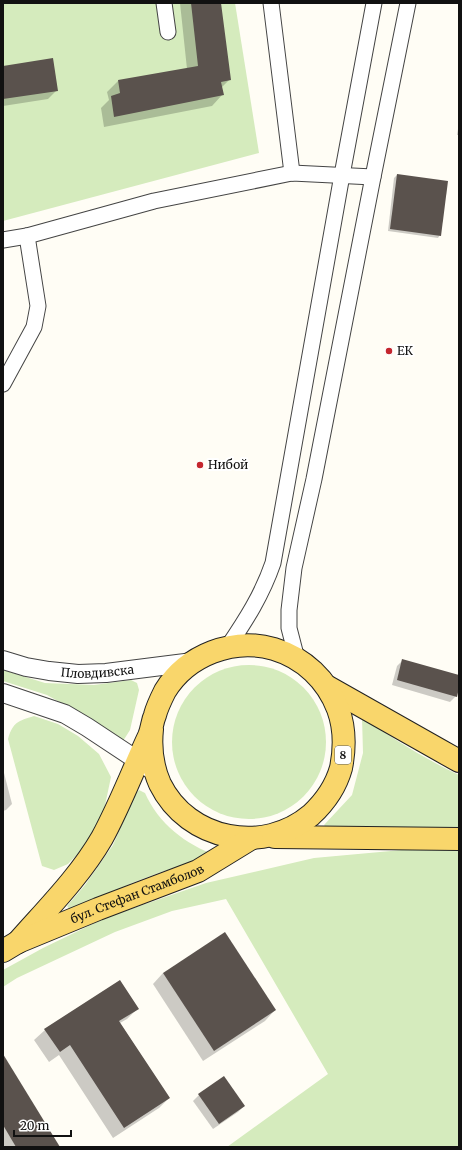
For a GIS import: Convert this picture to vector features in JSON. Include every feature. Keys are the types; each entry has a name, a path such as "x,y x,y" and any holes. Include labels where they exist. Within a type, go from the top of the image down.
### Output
{"main road":[{"name":"8","path":"258,838 278,833 305,820 326,799 334,786 343,758 343,729 335,700 328,687 314,672 297,659 275,649 239,646 215,651 193,662 178,675 165,691 157,709 152,729 151,751 156,772 160,784 183,813 204,828 227,836 258,838 459,839"},
{"name":"8","path":"328,687 459,761"},
{"name":"бул. Стефан Стамболов","path":"10,947 64,890 86,862 100,840 118,804 152,729"},
{"name":"бул. Стефан Стамболов","path":"10,947 98,909 198,872 258,838"}],"street":[{"path":"164,3 168,32"},
{"path":"271,3 292,173"},
{"path":"227,648 245,622 256,602 266,583 273,563 374,3"},
{"path":"297,659 289,628 289,610 294,568 315,472 408,3"},
{"path":"3,240 27,236 154,201 292,173 373,177"},
{"path":"3,384 34,327 38,306 27,236"},
{"name":"Пловдивска","path":"3,660 26,667 78,674 106,673 193,662"},
{"path":"3,693 65,714 156,772"}],"green space":[{"path":"3,3 235,3 259,153 3,221"},
{"path":"249,665 264,667 285,674 292,678 308,693 313,699 320,713 326,742 324,757 317,778 313,785 298,801 292,806 278,813 249,819 234,817 213,810 206,806 190,791 185,785 178,771 172,742 174,727 181,706 185,699 200,683 206,678 220,671"},
{"path":"3,670 45,683 94,685 131,680 137,683 139,690 130,730 123,741 104,727 47,695 3,681"},
{"path":"34,716 58,724 78,736 99,754 111,777 104,810 85,846 68,864 54,870 42,866 8,739 12,729 17,723"},
{"path":"362,717 409,748 459,775 459,829 331,833 324,825 352,795 363,753"},
{"path":"139,790 145,793 157,814 174,832 194,845 216,855 161,872 132,883 71,911 67,906 85,885 113,845 135,794"},
{"path":"413,849 459,849 459,1147 227,1147 328,1074 226,899 172,911 115,932 17,978 3,987 3,970 43,948 105,918 206,883 314,858"}],"building":[{"path":"191,3 221,3 231,80 221,82 224,95 114,117 111,96 120,93 118,80 198,66"},
{"path":"53,58 58,91 3,99 3,66"},
{"path":"397,174 448,181 441,236 390,229"},
{"path":"402,659 459,675 457,697 397,680"},
{"path":"225,932 276,1010 214,1051 163,973"},
{"path":"120,980 139,1009 119,1021 170,1098 124,1128 70,1045 60,1052 44,1029"},
{"path":"3,1054 60,1147 16,1147 3,1125"},
{"path":"224,1076 245,1106 219,1124 198,1094"}],"place":[{"name":"ЕК","path":"389,351"},
{"name":"Нибой","path":"200,465"}]}
